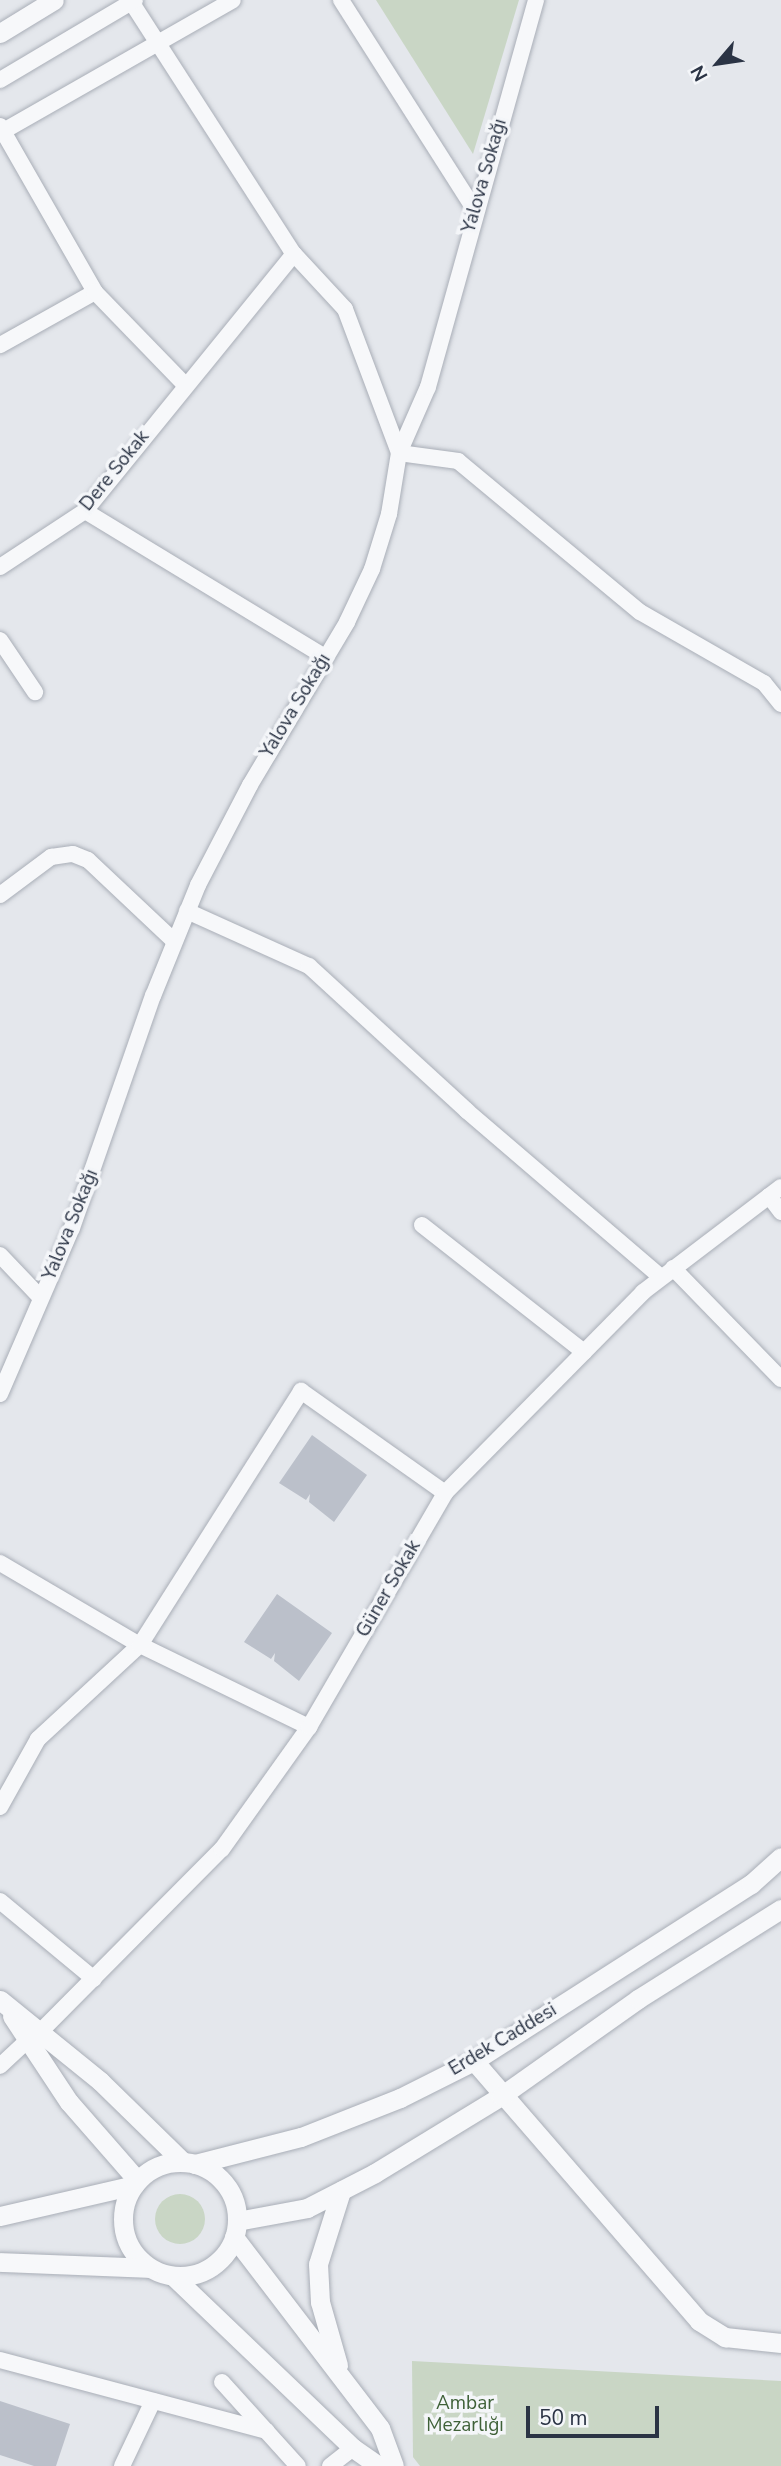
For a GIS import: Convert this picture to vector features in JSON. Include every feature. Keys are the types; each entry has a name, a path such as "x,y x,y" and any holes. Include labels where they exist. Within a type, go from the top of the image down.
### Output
{"street":[{"path":"184,385 95,292 1,130 233,0"},
{"path":"341,0 475,210"},
{"name":"Yalova Sokağı","path":"0,1394 72,1228 174,940 187,911 250,785 325,657 372,569 389,514 399,453 428,387 475,210 536,0"},
{"path":"0,80 132,1 294,254 345,309 399,453 458,461 640,612 764,683 781,704"},
{"path":"0,33 47,2"},
{"name":"Dere Sokak","path":"0,567 85,511 184,385 294,254"},
{"path":"0,345 95,292"},
{"path":"85,511 325,657"},
{"path":"0,639 35,691"},
{"path":"0,895 51,857 74,853 88,860 174,940"},
{"path":"187,911 309,966 467,1111 667,1273 781,1379"},
{"path":"775,1191 781,1212"},
{"name":"Güner Sokak","path":"0,2066 94,1979 222,1849 309,1727 445,1493 584,1352 667,1273 775,1191"},
{"path":"422,1225 584,1352"},
{"path":"0,1255 41,1298"},
{"path":"0,1807 38,1739 140,1645 301,1391 445,1493"},
{"path":"0,1563 140,1645 309,1727"},
{"name":"Erdek Caddesi","path":"189,2163 301,2137 400,2098 474,2061 751,1884 781,1857"},
{"path":"0,1901 94,1979"},
{"name":"Erdek Caddesi","path":"236,2229 283,2215 341,2191 501,2096 638,1999 781,1909"},
{"path":"4,2005 33,2036 129,2107 189,2163 215,2174 229,2190 236,2229 380,2428 394,2466"},
{"path":"33,2036 83,2120 136,2183"},
{"path":"474,2061 501,2096 699,2321 725,2337 781,2343"},
{"path":"149,2268 132,2250 123,2227 125,2202 136,2183 158,2166 189,2163"},
{"path":"0,2216 136,2183"},
{"path":"341,2191 318,2264 320,2302 342,2379"},
{"path":"173,2276 211,2268 236,2229"},
{"path":"0,2262 149,2268 173,2276 353,2448 379,2466"},
{"path":"0,2360 267,2431"},
{"path":"222,2382 298,2466"},
{"path":"122,2466 153,2401"},
{"path":"330,2466 353,2448"}],"green space":[{"path":"376,0 519,0 473,154"},
{"path":"180,2194 198,2201 205,2219 198,2237 180,2244 162,2237 155,2219 162,2201"},
{"name":"Ambar Mezarlığı","path":"412,2361 781,2381 781,2466 420,2466 413,2457"}],"building":[{"path":"312,1435 367,1475 334,1522 309,1502 310,1494 306,1500 279,1483"},
{"path":"277,1594 332,1633 299,1681 274,1661 275,1653 271,1659 244,1642"},
{"path":"0,2401 70,2424 56,2466 34,2466 0,2455"}]}
